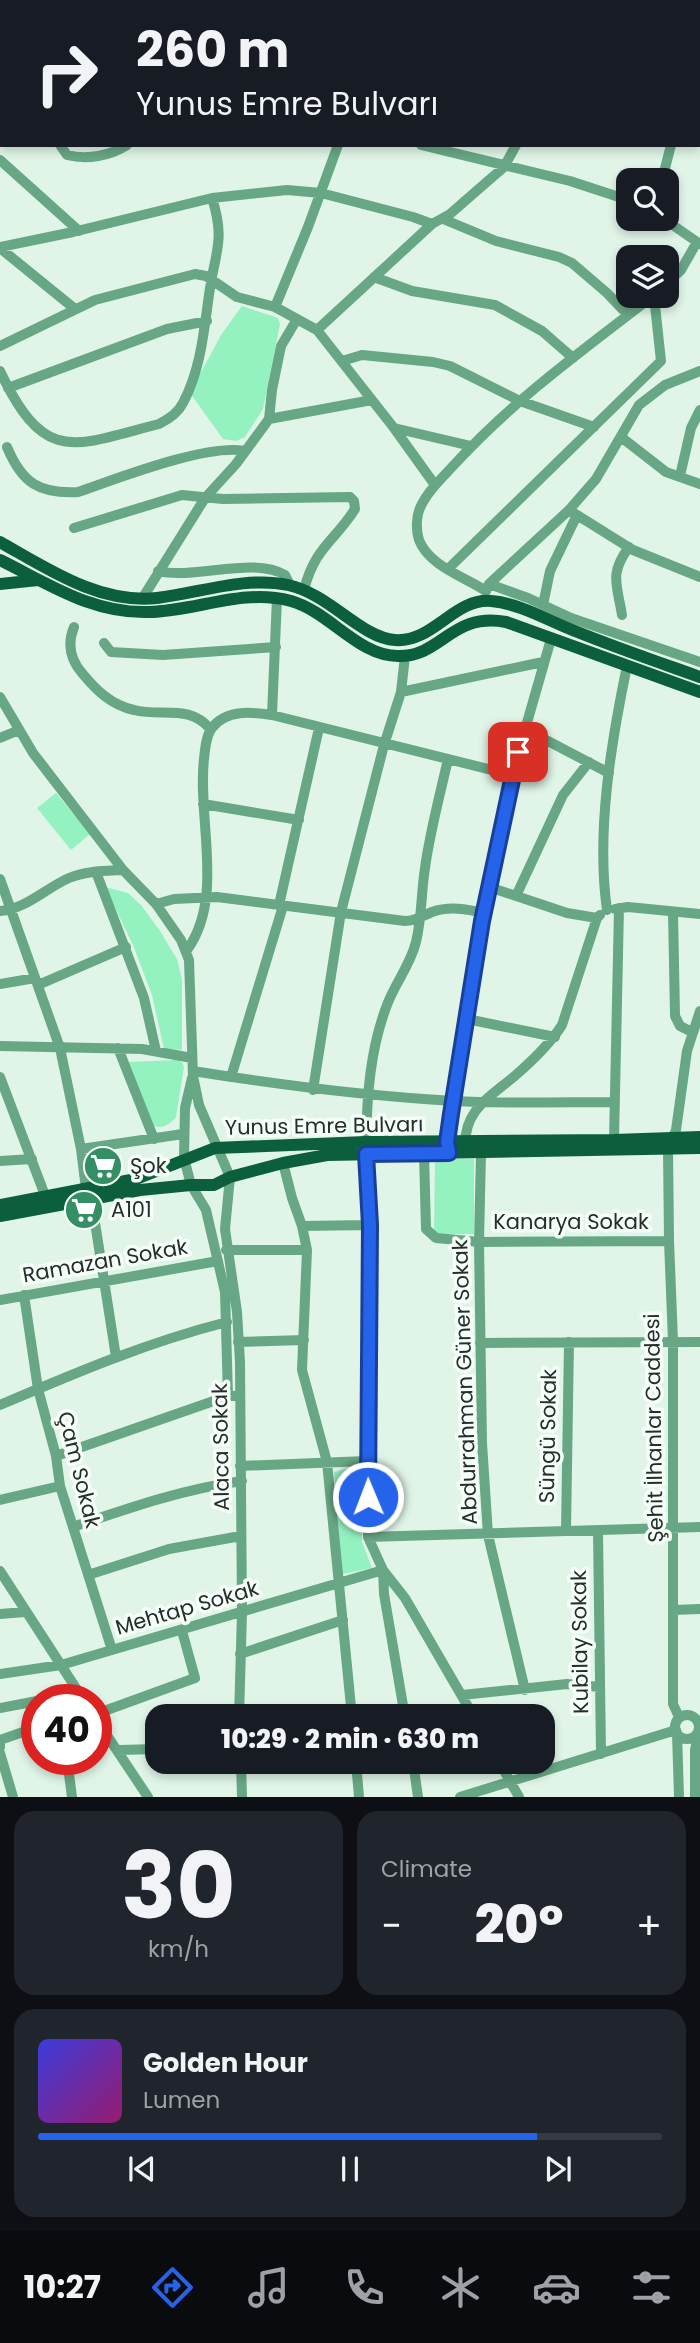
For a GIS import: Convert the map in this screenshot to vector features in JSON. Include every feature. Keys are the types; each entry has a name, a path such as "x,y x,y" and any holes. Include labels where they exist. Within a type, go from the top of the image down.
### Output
{"main road":[{"path":"0,542 67,579 104,593 142,599 258,583 290,585 320,596 376,636 395,640 423,634 486,592 505,603 606,644 700,677"},
{"path":"0,560 80,601 131,612 163,611 241,597 277,598 322,615 369,650 382,655 405,656 429,648 464,625 484,620 506,622 700,692"},
{"path":"0,583 39,580"},
{"name":"Yunus Emre Bulvarı","path":"465,1148 481,1153 671,1144 700,1137"},
{"name":"Yunus Emre Bulvarı","path":"0,1216 135,1180 184,1158 215,1148 465,1148 614,1140 700,1148"},
{"name":"Yunus Emre Bulvarı","path":"0,1205 89,1193 214,1185 230,1177 283,1163 366,1148 424,1154 448,1148"}],"street":[{"path":"61,147 67,155 81,158 124,147"},
{"path":"275,306 337,147"},
{"path":"429,147 570,181 616,196"},
{"path":"317,330 432,224 443,219 504,167 515,147"},
{"path":"665,168 670,147"},
{"path":"0,160 79,231"},
{"path":"0,247 79,231 212,198 287,190 321,193 432,224"},
{"path":"0,371 8,388 36,428 57,441 82,444 159,424 176,412 183,403 201,351 207,321 211,280 219,243 218,221 212,198"},
{"path":"443,219 496,241 559,257 572,264 607,293 628,315"},
{"path":"679,230 699,243 679,272"},
{"path":"0,247 75,309"},
{"path":"0,346 114,293 190,275 201,275 237,297 275,306 317,330 435,485"},
{"path":"374,277 412,291 495,305 542,331 573,358"},
{"path":"637,308 520,401 471,446 435,485 420,508 417,530 419,542 436,561 486,592 543,605 571,618 700,662"},
{"path":"447,569 661,361 654,308"},
{"path":"142,599 205,498 269,419 281,346 297,319"},
{"path":"8,388 167,329 207,321"},
{"path":"0,334 11,341"},
{"path":"342,360 362,355 433,362 466,372 520,401 594,427"},
{"path":"484,620 486,592 573,512 596,479 639,405 665,385 700,371"},
{"path":"269,419 372,400"},
{"path":"680,476 691,428 700,410"},
{"path":"394,428 471,446"},
{"path":"621,437 666,472 700,484"},
{"path":"7,447 16,468 30,482 44,490 59,493 78,492 219,449 245,451"},
{"path":"75,528 182,495 205,498 345,495 352,498 355,509 318,554 311,566 304,590"},
{"path":"573,512 629,547 700,577"},
{"path":"543,605 550,571 573,512"},
{"path":"622,615 615,573 617,564 629,547"},
{"path":"158,571 180,574 230,569 270,570 285,575 290,585"},
{"path":"272,715 277,598"},
{"path":"74,627 70,648 75,664 105,697 134,710 191,713 210,729"},
{"path":"448,1148 453,1101 489,887 512,775 551,639"},
{"path":"104,643 111,652 163,655 276,647"},
{"path":"313,1090 341,912 384,745 401,692 405,656"},
{"path":"401,692 544,662"},
{"path":"614,1140 613,909 603,866 614,727 627,666"},
{"path":"0,697 33,753 123,870 156,905 187,950 193,1073 199,1105 215,1148 230,1177"},
{"path":"187,950 194,938 207,897 204,765 210,729 223,719 241,713 272,715 512,775"},
{"path":"231,1077 281,905 319,728"},
{"path":"525,729 609,773"},
{"path":"0,738 19,730"},
{"path":"448,759 428,851 421,918 411,958 387,1004 377,1033 367,1095 366,1148 370,1225 368,1537 383,1570 405,1598 467,1704"},
{"path":"516,896 564,795 589,762"},
{"path":"203,804 299,820"},
{"path":"5,911 70,878 123,870"},
{"path":"96,872 144,998 156,1051"},
{"path":"0,879 5,911 36,981 60,1048 105,1280 116,1357"},
{"path":"489,887 567,913 597,918 613,909 628,907 700,914"},
{"path":"156,905 166,900 227,897 405,921 449,909 484,913"},
{"path":"673,912 675,1016 680,1026 692,1032"},
{"path":"465,1148 466,1130 481,1102 517,1074 555,1037 566,1013 597,918"},
{"path":"0,984 60,977 126,947"},
{"name":"Şehit İlhanlar Caddesi","path":"680,1717 673,1704 673,1341 669,1241 671,1144 692,1032 700,1011"},
{"path":"467,1019 555,1037"},
{"path":"0,1046 118,1048 156,1051 192,1058"},
{"path":"118,1048 154,1139"},
{"path":"193,1073 313,1090 453,1101 615,1102"},
{"path":"56,1456 234,1396 225,1292 206,1210 191,1185 184,1158 185,1108 193,1073"},
{"path":"0,1077 46,1198"},
{"path":"81,1149 183,1134"},
{"name":"Abdurrahman Güner Sokak","path":"481,1153 480,1343 482,1443 488,1535 525,1690"},
{"name":"Kanarya Sokak","path":"424,1154 426,1229 436,1238 479,1242 669,1241"},
{"path":"0,1161 32,1159"},
{"path":"283,1163 307,1250 302,1370 327,1462 351,1704"},
{"name":"Alaca Sokak","path":"230,1177 225,1229 237,1312 239,1342 234,1396 242,1481 238,1538 242,1613 239,1704"},
{"path":"302,1226 370,1225"},
{"path":"226,1250 307,1250"},
{"name":"Ramazan Sokak","path":"0,1300 218,1261"},
{"name":"Çam Sokak","path":"24,1295 38,1389 56,1456 60,1486 112,1650"},
{"path":"0,1405 116,1357 227,1322"},
{"path":"239,1342 304,1340"},
{"name":"Süngü Sokak","path":"566,1530 569,1342"},
{"path":"480,1343 700,1342"},
{"path":"240,1466 367,1461"},
{"path":"73,1527 145,1502 206,1486 242,1481"},
{"path":"0,1500 60,1486"},
{"path":"368,1537 700,1527"},
{"name":"Kubilay Sokak","path":"598,1531 601,1754"},
{"path":"88,1575 169,1549 238,1538"},
{"path":"383,1570 384,1594 403,1704"},
{"name":"Mehtap Sokak","path":"0,1674 61,1665 383,1570"},
{"path":"0,1571 73,1684"},
{"path":"673,1610 700,1609"},
{"path":"0,1614 25,1612"},
{"path":"240,1654 343,1620"},
{"path":"112,1708 195,1678 181,1630"},
{"path":"462,1695 567,1685 600,1687"},
{"path":"0,1708 21,1704"},
{"path":"679,1797 676,1723 680,1717 690,1714 696,1718 700,1727 695,1750 695,1797"},
{"path":"676,1732 683,1738 690,1738 700,1727"},
{"path":"460,1797 676,1732"},
{"path":"0,1747 0,1740 21,1733"},
{"path":"112,1741 148,1797"},
{"path":"119,1750 145,1749"},
{"path":"0,1753 3,1776 13,1797"},
{"path":"241,1774 242,1797"},
{"path":"357,1774 359,1797"},
{"path":"414,1774 418,1797"},
{"path":"506,1774 519,1797"},
{"path":"69,1775 72,1797"}],"green space":[{"path":"242,306 278,318 280,324 263,409 245,437 236,441 223,439 190,393 221,335"},
{"path":"56,793 90,834 71,850 37,808"},
{"path":"105,887 128,893 141,905 177,959 182,980 182,1050 164,1049 152,995 133,945"},
{"path":"129,1062 182,1062 184,1067 176,1117 166,1125 154,1126"},
{"path":"435,1159 474,1159 474,1234 434,1234"},
{"path":"346,1469 360,1475 362,1542 372,1568 342,1574 334,1472"}],"place":[{"name":"Şok","path":"103,1166"},
{"name":"A101","path":"84,1210"}],"route":[{"path":"368,1497 370,1225 366,1154 449,1153 447,1142 482,921 518,752"}]}
